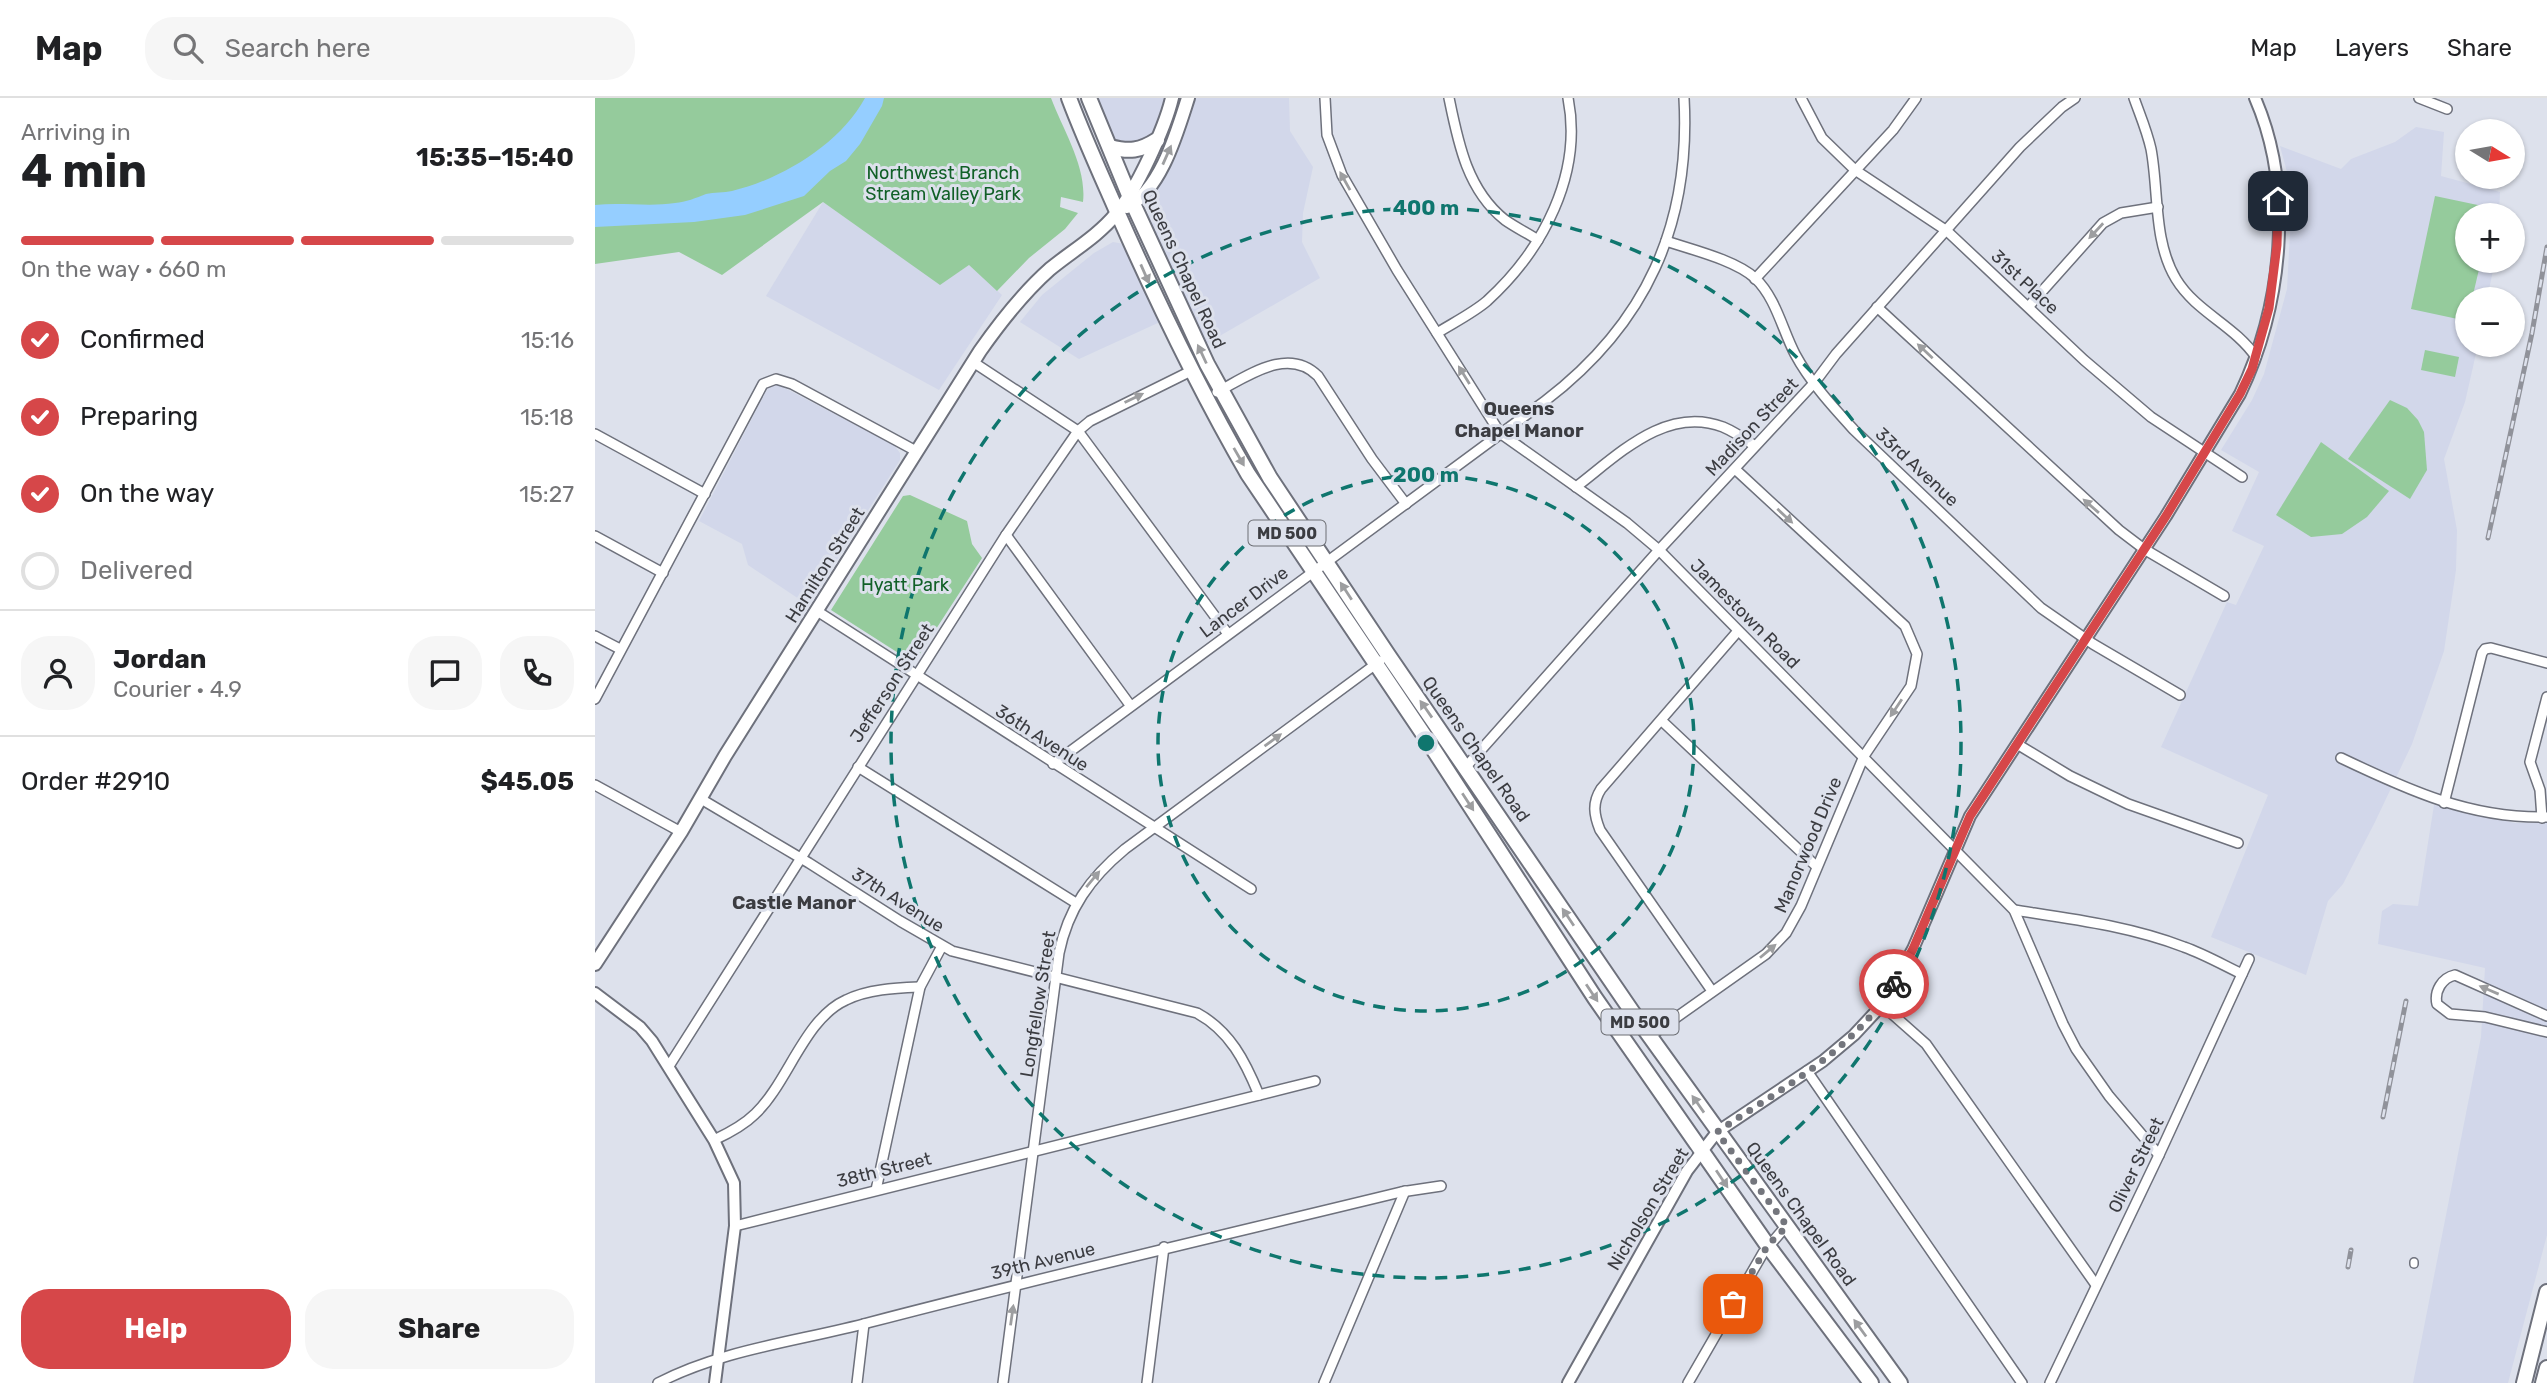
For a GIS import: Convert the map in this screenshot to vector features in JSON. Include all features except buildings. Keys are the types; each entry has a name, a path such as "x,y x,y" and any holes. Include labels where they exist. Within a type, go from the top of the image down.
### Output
{"main road":[{"name":"Queens Chapel Road","path":"1069,98 1167,320 1248,474 1313,571 1466,766 1717,1132 1900,1383"},
{"name":"Queens Chapel Road","path":"1089,98 1131,199 1220,390 1270,478 1326,561 1454,780 1595,998 1768,1245 1871,1383"},
{"path":"1131,199 1172,98"},
{"name":"Hamilton Street","path":"595,964 681,832 732,745 1001,321 1026,292 1064,258 1104,227 1131,199 1144,194 1175,136 1188,98"},
{"path":"1109,147 1133,151 1147,147 1157,140"},
{"path":"2523,1383 2547,1292"},
{"path":"2543,1383 2547,1368"}],"street":[{"name":"Jamestown Road","path":"1325,98 1327,135 1342,176 1500,433 1627,523 1659,550 2014,910 2076,1049 2109,1096 2159,1155"},
{"path":"1449,98 1461,150 1479,190 1505,220 1538,240"},
{"path":"1437,333 1485,303 1517,269 1538,240 1558,201 1566,174 1572,132 1569,98"},
{"name":"Lancer Drive","path":"1053,764 1565,386 1603,348 1647,287 1666,241 1677,205 1682,175 1686,130 1685,98"},
{"name":"31st Place","path":"1801,98 1822,138 1855,170 1947,231 2084,360 2151,417 2242,477"},
{"path":"1755,279 1893,130 1916,98"},
{"name":"Madison Street","path":"1454,780 1659,550 1815,382 1877,307 2019,148 2075,98"},
{"path":"2134,98 2148,137 2161,236 2175,278 2199,307 2236,334 2256,357"},
{"name":"Nicholson Street","path":"1568,1383 1687,1171 1717,1132 1807,1071 1854,1035 1882,1005 1908,958 1970,816 2205,454 2240,394 2256,357 2269,308 2277,245 2277,184 2269,141 2255,98"},
{"path":"2419,98 2447,109"},
{"path":"2029,306 2103,223 2121,213 2158,207"},
{"name":"33rd Avenue","path":"1666,241 1739,267 1755,279 1767,293 1794,352 1854,430 2050,615 2180,695"},
{"path":"1877,307 2083,499 2144,549 2224,596"},
{"path":"973,362 1078,431 1228,634"},
{"path":"1206,397 1277,363 1293,362 1306,366 1318,376 1406,504"},
{"name":"Jefferson Street","path":"669,1066 1006,535 1078,431 1097,417 1193,370"},
{"path":"595,699 763,384 776,379 792,384 916,452"},
{"path":"1576,487 1634,443 1673,424 1695,421 1717,425 1755,446"},
{"path":"595,434 705,494"},
{"name":"Manorwood Drive","path":"1650,1036 1766,954 1786,933 1801,906 1864,756 1911,686 1916,665 1917,654 1905,626 1734,469"},
{"path":"1006,535 1131,705"},
{"path":"595,536 663,573"},
{"name":"36th Avenue","path":"817,611 916,677 1251,889"},
{"path":"1712,991 1605,838 1594,811 1601,789 1738,631"},
{"path":"595,636 620,649"},
{"path":"2444,803 2482,653 2491,648 2547,663"},
{"name":"Longfellow Street","path":"1003,1383 1056,977 1063,936 1076,903 1106,865 1382,659"},
{"path":"2341,758 2444,803 2484,813 2545,818 2540,790 2530,762 2547,697"},
{"path":"1662,721 1816,866"},
{"path":"2017,744 2070,776 2128,804 2238,843"},
{"path":"859,767 1076,903"},
{"path":"595,785 681,832"},
{"name":"37th Avenue","path":"701,799 802,858 942,946 960,954 1180,1007 1209,1019 1226,1035 1240,1054 1259,1095"},
{"path":"2014,910 2134,931 2182,946 2242,974"},
{"path":"876,1190 921,987 942,946"},
{"name":"Oliver Street","path":"2050,1383 2249,959"},
{"path":"2547,1016 2455,975 2445,979 2437,991 2437,1004 2450,1014 2485,1017 2547,1032"},
{"path":"715,1140 757,1113 816,1027 832,1009 846,1000 871,993 921,987"},
{"path":"595,993 640,1027 669,1066 715,1140 734,1183 735,1226 715,1383"},
{"path":"1882,1005 1926,1044 2096,1284"},
{"path":"1807,1071 2022,1383"},
{"name":"38th Street","path":"735,1226 1315,1081"},
{"name":"39th Avenue","path":"658,1383 719,1359 1164,1247 1405,1191 1440,1186"},
{"path":"1324,1383 1405,1191"},
{"path":"1688,1383 1768,1245 1787,1226"},
{"path":"1147,1383 1164,1247"},
{"path":"857,1383 864,1324"}],"shaded area":[{"path":"1093,98 1166,98 1154,132 1142,146 1115,143"},
{"path":"1192,98 1289,98 1290,131 1313,167 1303,213 1302,242 1320,278 1204,345 1151,229 1148,212 1156,183"},
{"path":"2416,127 2444,132 2441,176 2455,180 2455,189 2489,189 2500,192 2500,203 2455,203 2455,273 2492,273 2490,287 2455,287 2455,357 2475,357 2465,402 2444,459 2457,530 2456,570 2444,651 2412,744 2343,884 2328,901 2306,975 2211,937 2268,795 2161,747 2227,602 2236,605 2264,546 2232,531 2259,472 2221,450 2252,400 2264,374 2287,289 2291,215 2287,172 2280,146 2341,169 2351,159 2395,142"},
{"path":"823,202 940,284 969,265 1002,295 939,390 766,296"},
{"path":"1113,242 1124,244 1160,322 1079,359 1020,322 1042,295 1094,253"},
{"path":"777,384 894,445 900,453 900,460 808,605 748,565 742,544 699,521 764,395 769,387"},
{"path":"2434,805 2515,823 2547,823 2547,1235 2508,1383 2413,1383 2481,1037 2485,968 2378,944 2382,911 2393,904 2418,906"}],"green space":[{"name":"Northwest Branch Stream Valley Park","path":"595,98 1051,98 1078,162 1083,202 1061,197 1060,207 1078,213 1065,229 1029,258 997,291 969,265 940,285 823,202 722,275 679,252 595,264"},
{"path":"2435,196 2468,203 2455,203 2455,273 2478,273 2475,287 2455,287 2455,318 2411,309"},
{"path":"2425,350 2459,357 2455,377 2421,370"},
{"path":"2390,400 2407,408 2424,432 2427,470 2410,499 2348,459"},
{"path":"2321,442 2389,491 2367,517 2342,534 2311,537 2276,515"},
{"name":"Hyatt Park","path":"910,495 967,521 972,544 982,558 914,663 831,610 903,496"}],"water":[{"path":"865,98 884,98 860,144 846,161 830,171 804,196 745,215 694,222 595,227 595,205 655,205 679,202 706,194 732,191 770,178 808,157 825,144 841,130"}],"railway":[{"path":"2488,538 2532,333 2547,247"},
{"path":"2383,1117 2406,1001"},
{"path":"2348,1267 2351,1250"}],"way so far":[{"path":"1733,1304 1768,1245 1787,1226 1717,1132 1840,1047 1882,1005 1894,984"}],"district":[{"name":"Queens Chapel Manor","path":"1519,419"},
{"name":"Castle Manor","path":"794,902"}],"route":[{"path":"1894,984 1913,949 1970,816 2166,516 2240,394 2252,369 2269,308 2277,245 2278,201"}]}
